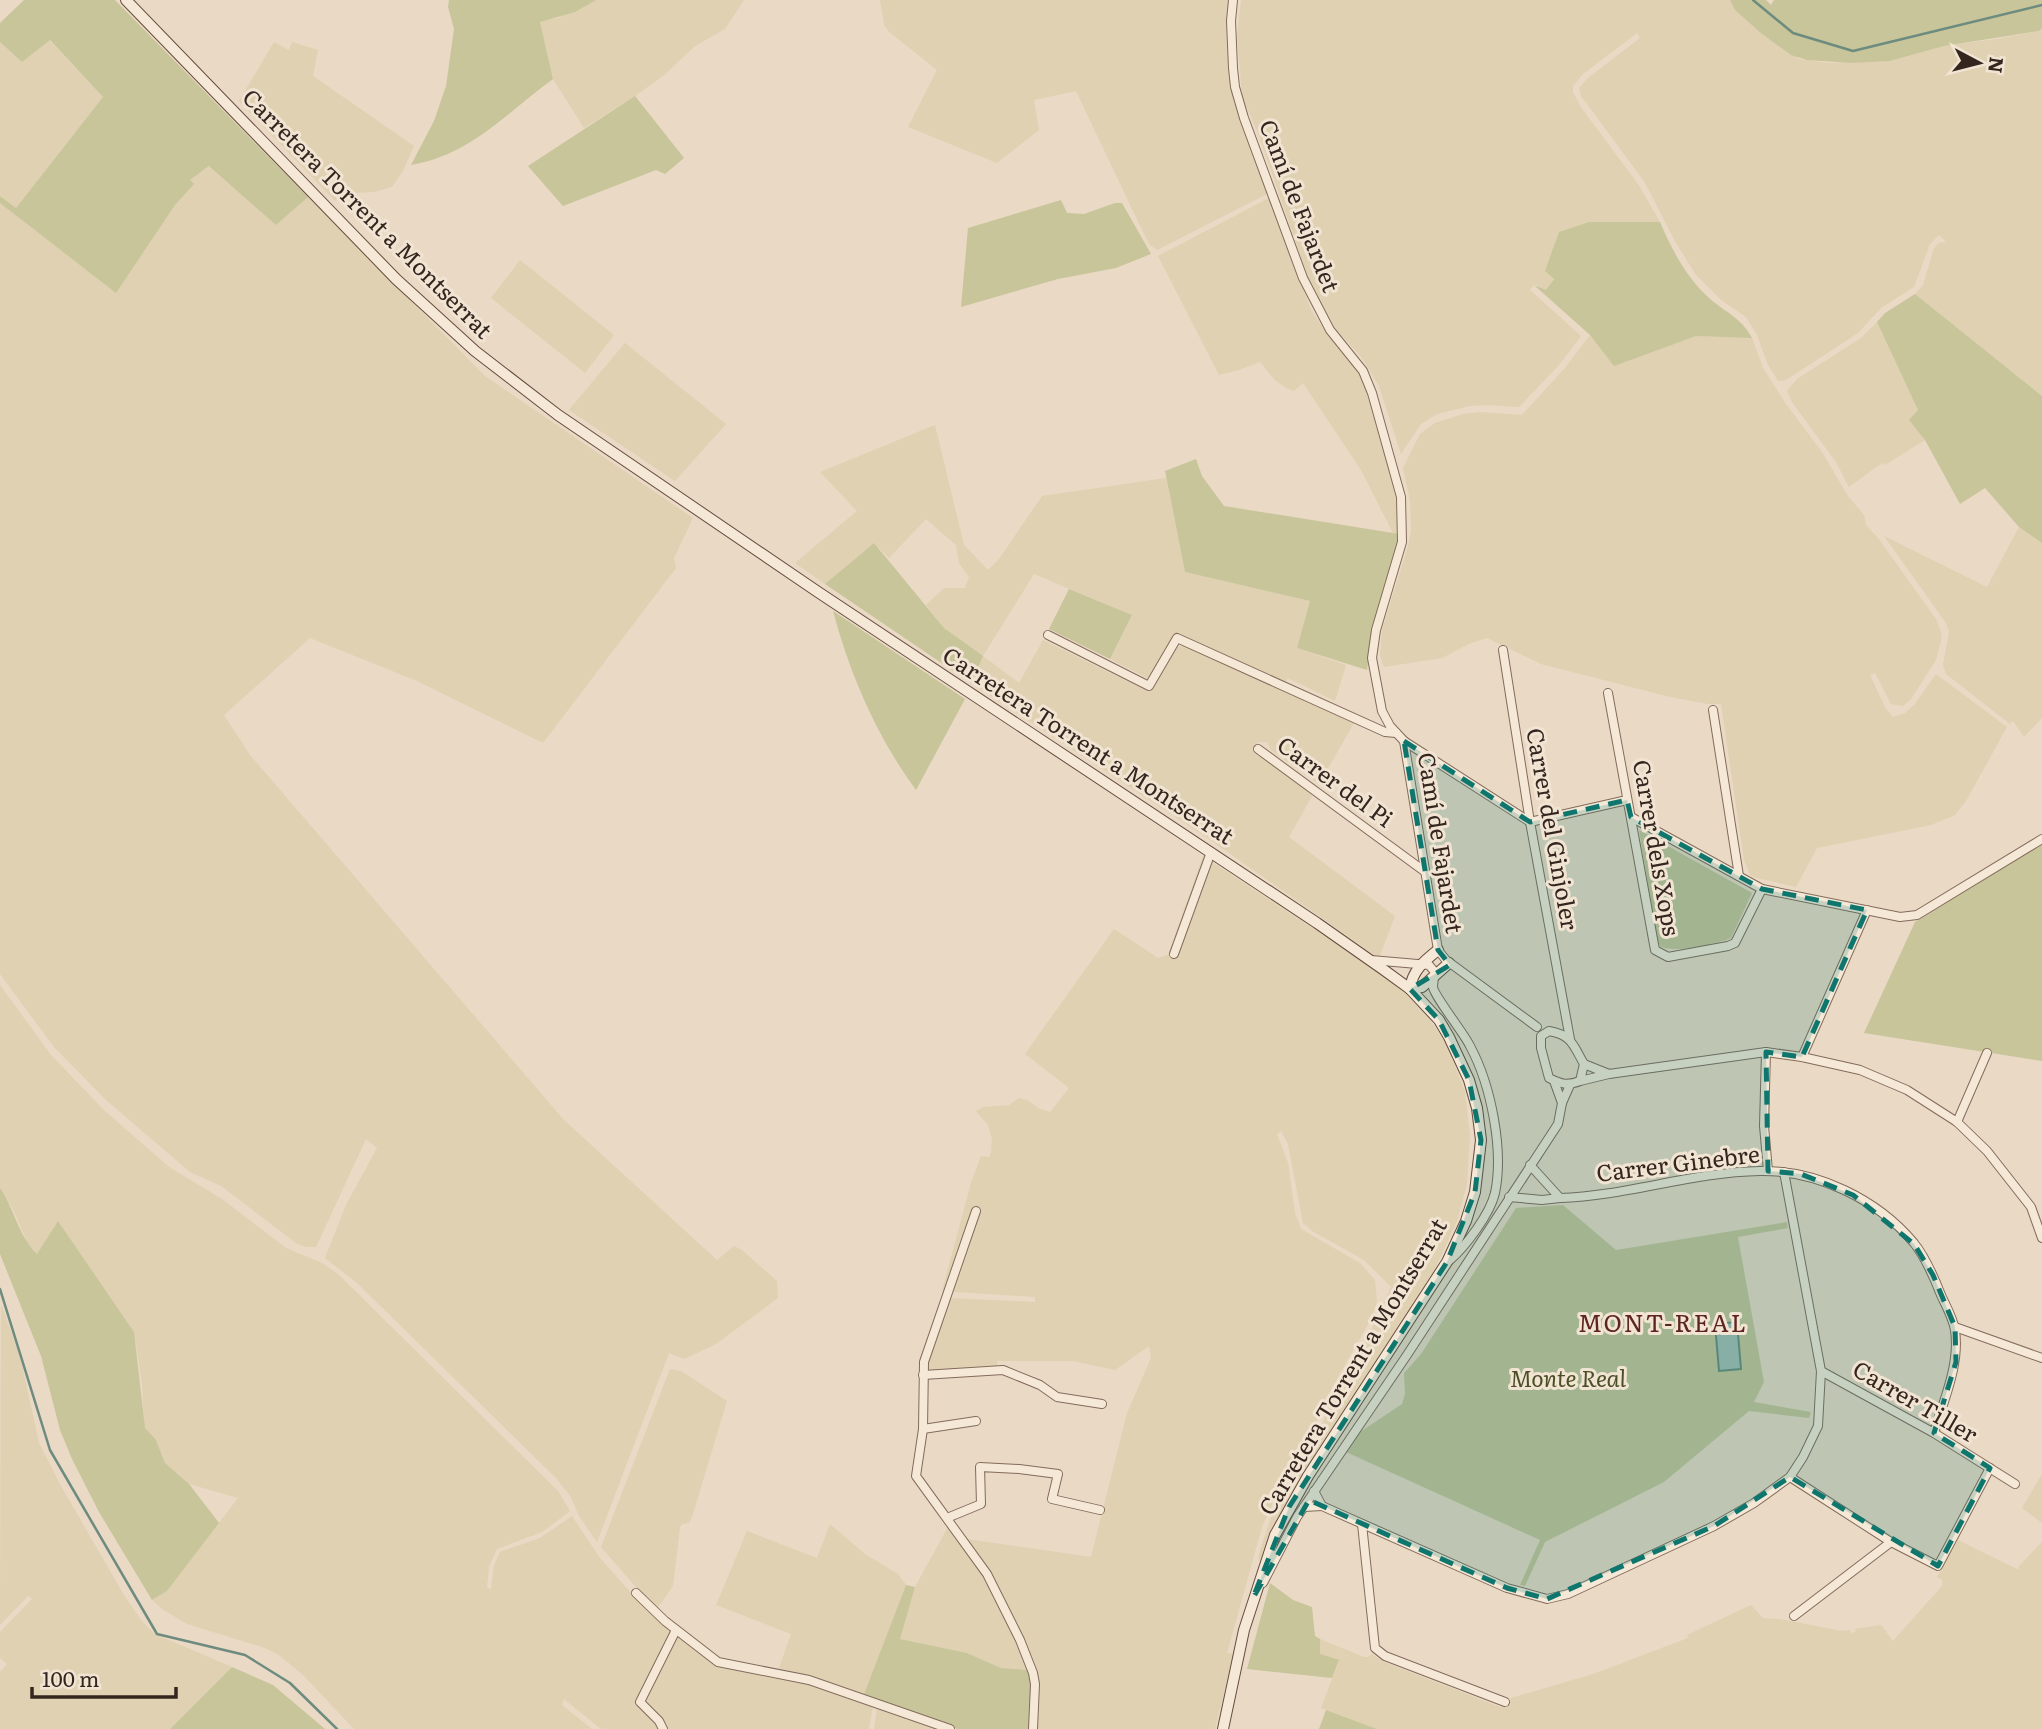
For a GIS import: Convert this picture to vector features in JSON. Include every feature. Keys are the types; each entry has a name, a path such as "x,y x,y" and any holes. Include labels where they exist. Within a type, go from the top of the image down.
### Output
{"main road":[{"name":"Carretera Torrent a Montserrat","path":"126,0 396,279 431,313 514,383 818,592 1370,960 1410,989 1439,1020 1459,1057 1476,1108 1481,1140 1472,1202 1445,1264 1289,1507 1275,1535 1253,1598 1223,1729"},
{"path":"1438,950 1421,964 1411,980 1410,989 1422,987 1435,977 1448,961"}],"street":[{"name":"Camí de Fajardet","path":"1233,0 1233,68 1241,110 1307,287 1330,330 1363,370 1401,497 1402,541 1376,630 1372,659 1382,711 1404,741 1438,950 1448,961 1549,1033"},
{"name":"Camí de Fajardet","path":"1048,635 1149,686 1177,638 1385,732 1396,733"},
{"name":"Carrer del Ginjoler","path":"1503,650 1530,822 1570,1040"},
{"name":"Carrer dels Xops","path":"1608,693 1653,945 1658,953 1668,957 1735,943 1762,889"},
{"path":"1713,710 1739,877"},
{"path":"1404,741 1530,822 1627,800"},
{"name":"Carrer del Pi","path":"1258,749 1424,871"},
{"path":"1631,817 1762,889 1900,917 1917,915 2042,839"},
{"path":"1174,954 1210,852"},
{"path":"1802,1057 1867,910"},
{"path":"1370,960 1429,965 1434,971 1433,988 1471,1047 1487,1087 1494,1121 1497,1174 1494,1196 1462,1249 1445,1264"},
{"path":"1566,1015 1549,1033 1541,1048 1549,1077 1570,1085 1609,1074 1766,1052 1860,1070 1908,1090 1957,1122 1987,1151 2031,1207 2042,1238"},
{"path":"1549,1033 1565,1034 1584,1064 1609,1074"},
{"path":"1766,1052 1764,1126 1768,1171"},
{"path":"1957,1122 1987,1053"},
{"path":"1580,1081 1584,1064"},
{"path":"1554,1081 1562,1103"},
{"path":"1253,1598 1314,1491 1407,1355 1558,1124 1562,1103 1570,1085"},
{"path":"1530,1165 1560,1198"},
{"name":"Carrer Ginebre","path":"1509,1197 1542,1200 1719,1174 1768,1171 1801,1174 1853,1195 1885,1216 1914,1244 1933,1275 1955,1328 1956,1362 1934,1433"},
{"path":"1304,1507 1322,1506 1507,1588 1531,1597 1548,1599 1568,1594 1714,1525 1754,1503 1790,1477 1818,1426 1821,1371 1784,1172"},
{"path":"2031,1207 2042,1204"},
{"path":"976,1211 923,1362 923,1429 916,1476 987,1574 1027,1657 1035,1684 1033,1729"},
{"path":"1955,1328 2042,1358"},
{"path":"923,1375 1003,1370 1040,1385 1057,1397 1102,1404"},
{"name":"Carrer Tiller","path":"1821,1371 1934,1433 2015,1484"},
{"path":"923,1429 976,1421"},
{"path":"947,1518 981,1504 980,1467 1058,1474 1052,1499 1100,1510"},
{"name":"Carrer Tiller","path":"1891,1542 1938,1566 1990,1468"},
{"path":"1790,1477 1891,1542 1794,1616"},
{"path":"1314,1491 1322,1506"},
{"path":"1362,1524 1375,1648 1385,1656 1505,1702"},
{"path":"636,1593 676,1630 718,1662 809,1680 950,1729"},
{"path":"663,1729 659,1721 640,1702 676,1630"}],"highlighted area":[{"path":"1404,741 1530,822 1627,800 1631,817 1762,889 1867,910 1802,1057 1766,1052 1768,1171 1801,1174 1853,1195 1914,1244 1933,1275 1955,1327 1956,1362 1934,1433 1990,1468 1938,1566 1790,1477 1714,1526 1547,1599 1507,1588 1309,1500 1253,1598 1289,1507 1447,1262 1475,1192 1481,1140 1469,1080 1439,1020 1410,989 1450,965 1438,950"}],"shaded area":[{"path":"596,0 744,0 725,29 695,46 664,75 584,128 553,79 540,21 558,18"},
{"path":"880,0 1232,0 1228,34 1233,98 1269,193 1157,250 1150,245 1142,230 1076,91 1034,100 1039,130 997,163 908,127 937,70 888,31 884,24"},
{"path":"1241,0 1730,0 1735,10 1799,59 1829,63 1890,61 1944,46 1996,39 2039,31 2042,28 2042,396 1915,294 1923,285 1934,248 1939,243 1946,242 1939,235 1930,244 1914,287 1881,308 1858,333 1786,380 1778,381 1746,317 1721,300 1696,275 1644,181 1581,96 1579,88 1640,38 1637,33 1583,74 1573,86 1573,92 1580,106 1638,184 1660,222 1589,222 1559,232 1546,271 1554,278 1546,291 1535,284 1530,290 1581,336 1559,365 1519,407 1470,406 1437,414 1421,424 1401,454 1379,386 1361,357 1327,320 1312,289 1259,136 1242,96 1237,35"},
{"path":"49,40 103,97 16,208 0,196 0,42 22,62"},
{"path":"274,42 289,50 292,42 318,50 313,76 414,146 403,171 392,187 374,192 353,193 335,201 239,101"},
{"path":"210,166 276,225 308,197 485,376 693,518 674,558 676,568 543,743 417,681 310,638 224,715 250,755 564,1120 717,1260 734,1246 777,1281 778,1298 716,1344 684,1359 669,1353 597,1542 579,1516 571,1497 556,1478 357,1283 325,1258 346,1205 377,1148 366,1139 316,1247 305,1247 296,1243 221,1186 190,1172 106,1100 54,1047 0,974 0,203 116,292 175,205 193,184 189,180"},
{"path":"1271,197 1311,310 1367,383 1394,484 1399,534 1393,533 1361,470 1303,383 1294,391 1288,389 1275,380 1260,362 1219,375 1158,256"},
{"path":"520,260 614,335 585,373 491,298"},
{"path":"1877,322 1918,410 1910,421 1925,440 1885,465 1882,463 1849,487 1836,462 1792,402 1787,391 1797,379 1861,338"},
{"path":"1590,335 1614,365 1696,336 1752,338 1763,368 1786,404 1822,452 1848,496 1864,515 1866,525 1936,619 1940,629 1942,637 1936,660 1911,699 1903,706 1891,704 1875,673 1870,675 1886,709 1893,717 1905,713 1936,674 2007,727 1966,801 1955,815 1931,825 1817,848 1796,887 1753,877 1744,860 1721,704 1670,697 1541,664 1487,638 1442,658 1384,667 1380,655 1382,630 1411,531 1410,501 1403,468 1420,434 1435,423 1463,414 1479,412 1522,415 1564,369"},
{"path":"625,343 726,424 675,481 569,410"},
{"path":"935,425 964,545 988,570 999,559 1042,496 1166,478 1185,572 1310,601 1297,648 1346,665 1335,701 1288,678 1285,682 1176,633 1151,680 1110,659 1132,615 1034,574 983,656 1019,683 1043,640 1149,692 1174,648 1184,645 1354,723 1319,784 1271,750 1267,742 1258,742 1254,751 1257,756 1264,757 1288,774 1312,796 1289,837 1395,916 1379,958 1209,839 971,683 982,656 944,628 926,605 944,588 965,588 969,577 959,563 956,545 926,519 889,558 874,543 825,584 795,563 857,511 820,472"},
{"path":"2019,527 2042,543 2042,718 2024,737 2013,721 2010,724 1946,674 1943,665 1949,632 1946,623 1884,536 1987,587"},
{"path":"1203,856 1379,972 1427,1015 1448,1047 1465,1092 1470,1135 1467,1184 1457,1221 1435,1269 1319,1448 1282,1514 1260,1562 1258,1557 1271,1517 1321,1427 1329,1405 1357,1360 1391,1287 1364,1260 1312,1231 1303,1223 1288,1144 1281,1131 1277,1134 1288,1163 1295,1213 1301,1229 1360,1263 1375,1280 1377,1301 1371,1319 1324,1402 1314,1430 1281,1486 1262,1527 1227,1653 1234,1654 1215,1729 1036,1729 1037,1673 1032,1658 997,1583 967,1539 1091,1557 1127,1413 1151,1358 1149,1346 1115,1370 1073,1361 997,1361 997,1365 1013,1370 1058,1395 1090,1404 1053,1399 1053,1396 1013,1374 929,1371 927,1364 949,1298 1035,1302 1035,1297 942,1291 971,1183 981,1156 989,1157 991,1152 992,1139 988,1125 976,1111 983,1107 1009,1105 1019,1098 1050,1112 1069,1088 1025,1054 1114,929 1158,958 1168,955"},
{"path":"0,985 51,1055 105,1111 169,1167 222,1199 286,1248 322,1263 338,1274 558,1491 570,1511 542,1532 497,1549 489,1566 487,1588 491,1589 494,1565 500,1552 540,1538 572,1516 600,1558 632,1594 672,1632 636,1703 654,1719 660,1729 601,1729 564,1699 562,1705 592,1729 354,1729 303,1675 279,1655 265,1648 187,1624 152,1600 167,1591 238,1498 189,1484 165,1463 156,1440 144,1425 142,1384 134,1332 58,1221 37,1254 28,1244 13,1209 0,1188"},
{"path":"1,1304 20,1356 39,1443 124,1595 141,1620 155,1634 232,1667 170,1729 0,1729 0,1672 7,1664 0,1658 0,1632 32,1599 28,1596 0,1625"},
{"path":"1737,1322 1741,1369 1719,1371 1715,1324"},
{"path":"670,1369 681,1371 727,1401 692,1517 689,1523 680,1527 673,1586 656,1610 601,1547"},
{"path":"2042,1474 2042,1523 2022,1508"},
{"path":"830,1524 865,1554 898,1574 906,1585 864,1694 779,1668 791,1634 716,1605 747,1531 817,1558"},
{"path":"949,1525 982,1570 1015,1636 1028,1670 1001,1668 967,1653 900,1639 915,1587"},
{"path":"1958,1540 2019,1570 2019,1566 2042,1542 2042,1729 1377,1729 1321,1708 1339,1661 1320,1654 1320,1639 1364,1657 1372,1654 1384,1662 1500,1707 1507,1707 1511,1698 1593,1674 1688,1638 1687,1635 1751,1605 1763,1618 1850,1630 1851,1633 1856,1632 1855,1629 1881,1625 1893,1641 1942,1586 1942,1580 1937,1577"},
{"path":"676,1635 710,1659 799,1681 873,1705 869,1729 667,1729 668,1725 643,1702"},
{"path":"877,1707 938,1729 874,1729"}],"green space":[{"path":"24,0 115,0 308,197 276,225 209,166 190,180 194,184 175,205 116,293 0,203 0,196 16,208 103,97 50,40 22,62 0,42 0,23"},
{"path":"449,0 596,0 575,12 540,22 553,79 470,142 432,160 411,165 434,121 446,86 454,29 448,7"},
{"path":"1730,0 1766,0 1771,5 1774,0 2042,0 2042,28 2039,31 1944,46 1890,61 1851,63 1807,60 1791,55 1761,33 1735,10"},
{"path":"635,96 684,158 665,174 656,170 563,206 528,166"},
{"path":"1061,200 1067,213 1084,214 1122,203 1151,254 1116,268 1058,279 961,307 968,228"},
{"path":"1589,222 1660,222 1674,252 1693,280 1708,297 1743,325 1752,338 1696,336 1614,366 1590,335 1534,285 1546,290 1554,279 1545,271 1559,232"},
{"path":"1915,294 2042,396 2042,543 2019,527 1985,488 1960,504 1925,440 1909,420 1918,410 1877,322 1885,313"},
{"path":"1196,459 1202,476 1224,506 1399,534 1372,633 1367,670 1297,648 1310,601 1185,572 1165,471"},
{"path":"874,543 944,628 983,656 971,683 825,584"},
{"path":"1069,589 1132,615 1110,659 1049,629"},
{"path":"833,611 965,699 916,790 889,749 866,705"},
{"path":"1639,830 1752,893 1731,938 1684,949 1660,946"},
{"path":"2042,844 2042,1061 1864,1033 1915,922"},
{"path":"0,1188 26,1239 37,1254 58,1221 134,1332 145,1428 156,1440 165,1463 189,1484 219,1523 167,1591 152,1600 99,1512 60,1430 41,1356 0,1254"},
{"name":"Monte Real","path":"1563,1205 1616,1250 1787,1222 1788,1228 1738,1237 1764,1382 1754,1402 1811,1412 1809,1418 1749,1411 1664,1482 1545,1542 1525,1586 1520,1585 1540,1540 1346,1452 1345,1442 1402,1404 1405,1394 1404,1373 1421,1354 1516,1208"},
{"path":"1270,1583 1293,1600 1312,1607 1315,1636 1320,1639 1320,1654 1339,1660 1332,1678 1247,1669"},
{"path":"906,1585 915,1587 900,1639 967,1653 1001,1668 1028,1670 1031,1681 1031,1729 957,1729 864,1694"},
{"path":"232,1667 273,1685 325,1729 170,1729"},
{"path":"1326,1710 1377,1729 1319,1729"}],"waterway":[{"path":"1753,0 1793,33 1853,51 2042,5"},
{"path":"0,1289 50,1450 157,1634 245,1655 290,1683 337,1729"}],"district":[{"name":"MONT-REAL","path":"1663,1324"}]}
